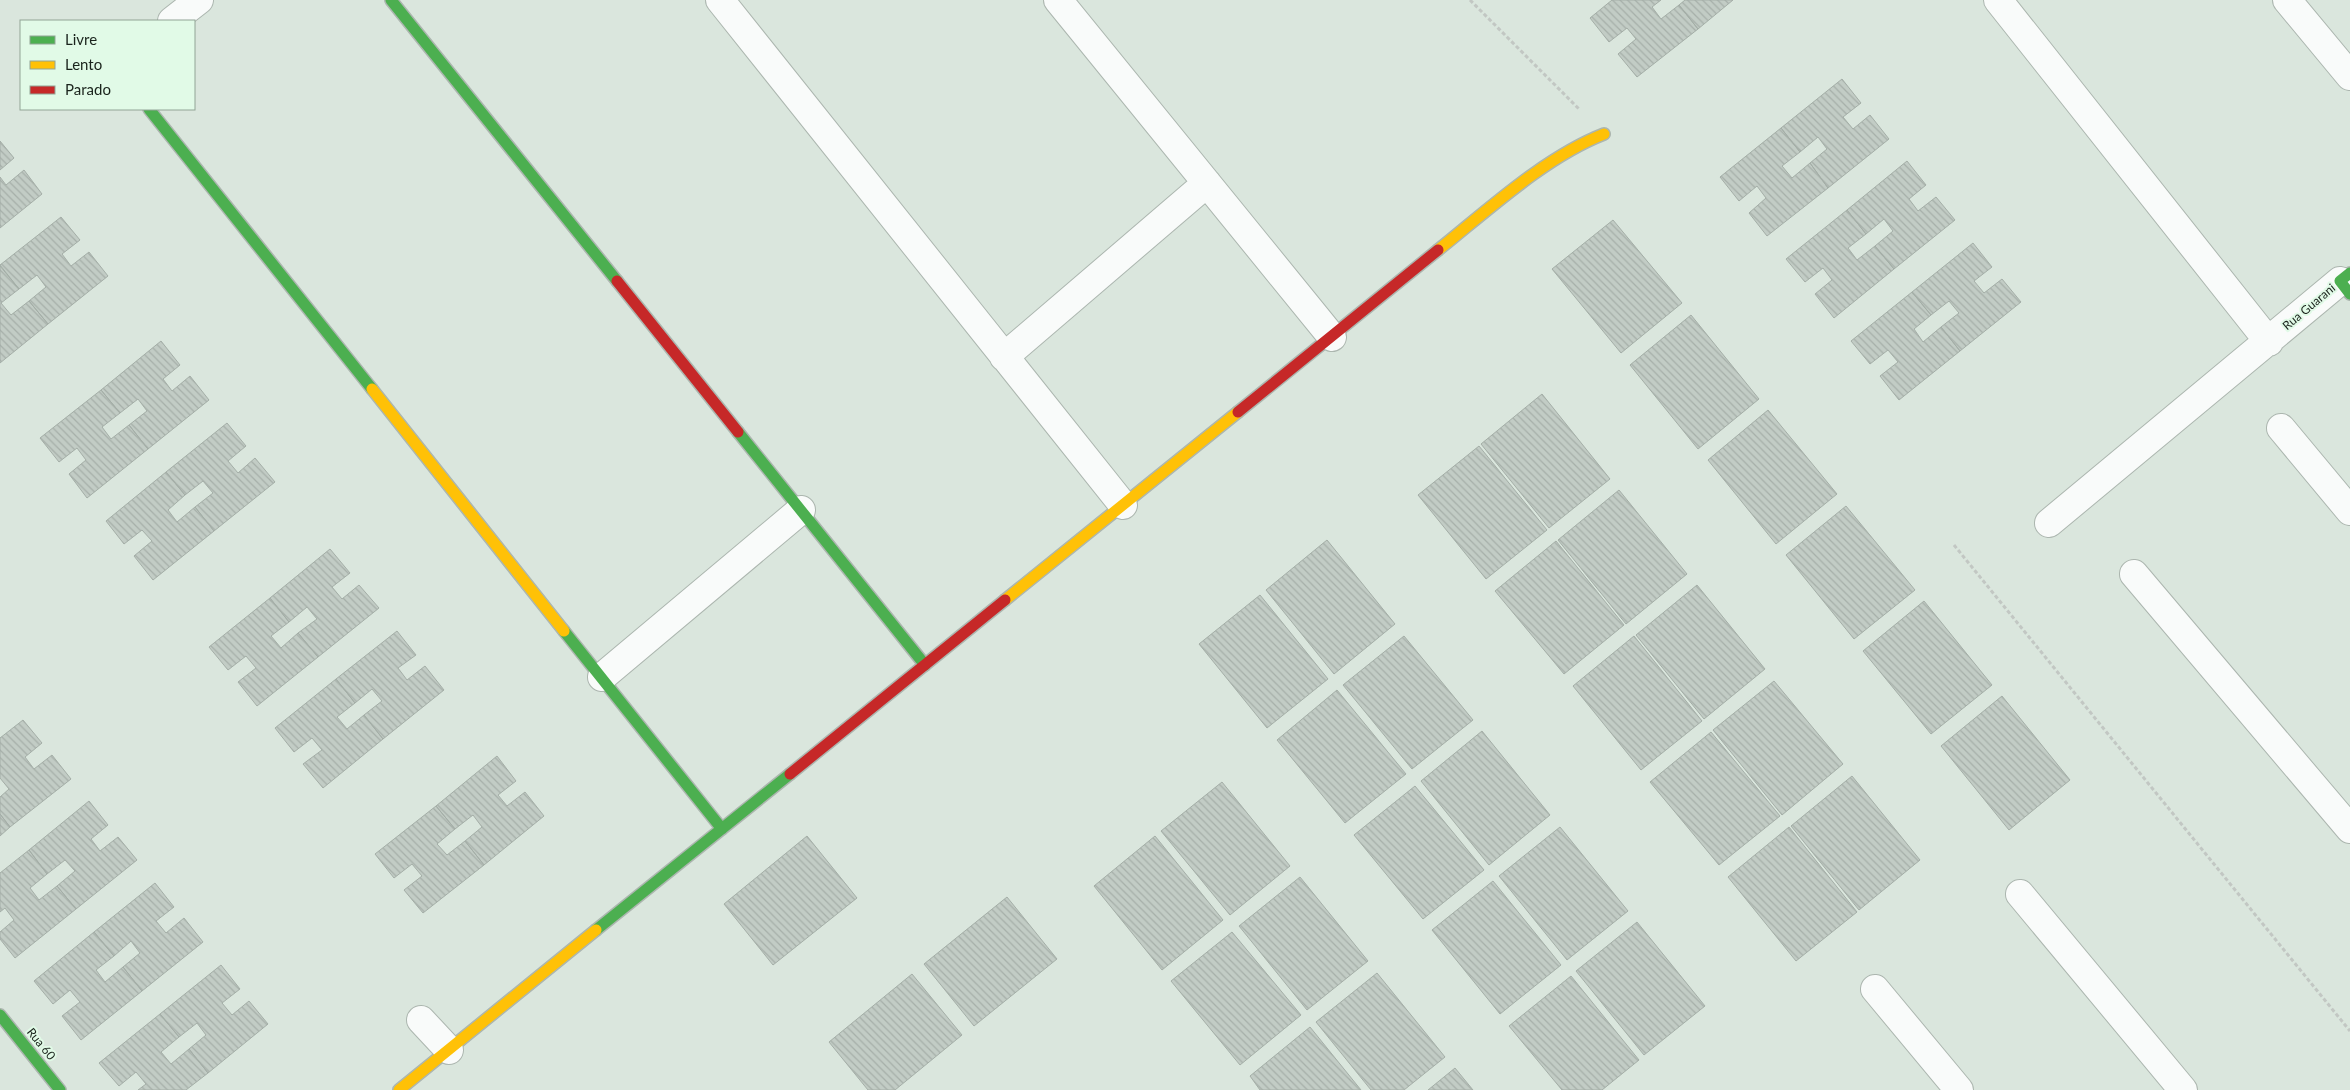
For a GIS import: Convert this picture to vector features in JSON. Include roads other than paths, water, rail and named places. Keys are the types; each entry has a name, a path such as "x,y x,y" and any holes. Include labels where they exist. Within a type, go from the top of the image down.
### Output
{"street":[{"path":"173,20 199,0"},
{"path":"391,0 925,665"},
{"path":"720,0 1123,505"},
{"path":"1058,0 1332,337"},
{"path":"1998,0 2269,342"},
{"path":"2287,0 2350,76"},
{"path":"150,110 722,829"},
{"path":"399,1090 1506,196 1578,144 1604,134"},
{"path":"1004,357 1207,183"},
{"name":"Rua Guarani","path":"2049,523 2269,342 2347,283"},
{"path":"2281,428 2350,512"},
{"path":"602,678 801,510"},
{"path":"2134,574 2350,829"},
{"path":"2020,894 2183,1090"},
{"path":"1875,989 1959,1090"},
{"name":"Rua 60","path":"0,1016 60,1090"},
{"path":"420,1020 449,1050"}]}
